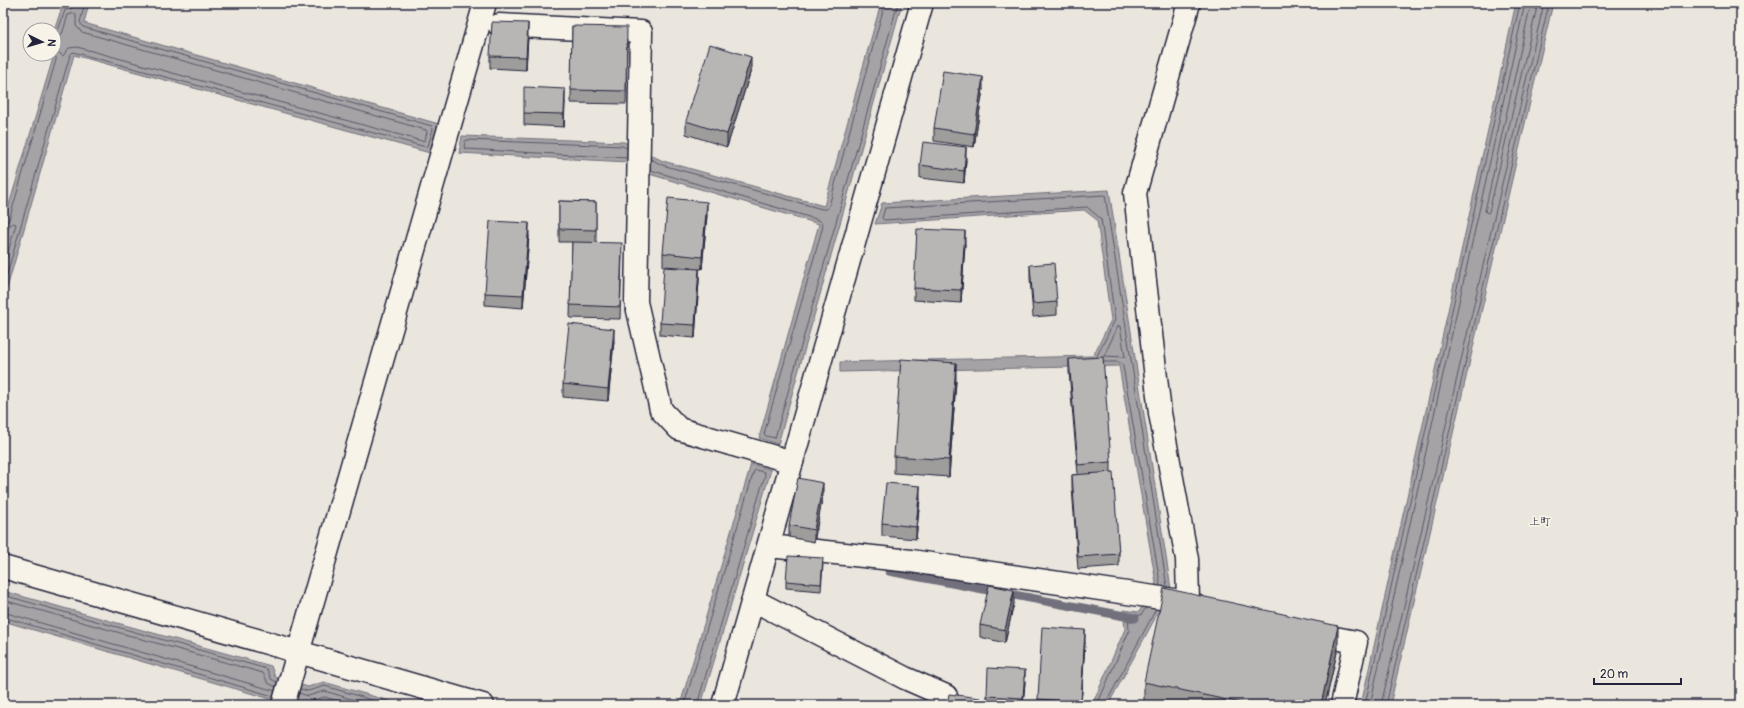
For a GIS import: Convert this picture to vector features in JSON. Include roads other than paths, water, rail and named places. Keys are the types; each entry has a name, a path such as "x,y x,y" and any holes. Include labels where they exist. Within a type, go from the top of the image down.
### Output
{"street":[{"path":"283,705 485,3"},
{"path":"723,705 922,3"},
{"path":"1188,602 1187,559 1160,413 1136,193 1189,3"},
{"path":"479,24 641,32 636,302 661,410 679,429 792,462"},
{"path":"768,546 911,561 1188,602 1206,612 1228,616"},
{"path":"3,568 298,651 482,705"},
{"path":"753,600 905,678 946,696"},
{"path":"1289,629 1356,642 1342,705"}],"water":[{"path":"70,3 89,3 84,23 439,124 430,153 74,55 3,302 3,225 52,62 62,62 62,22 57,22 63,4 69,6"},
{"path":"881,3 902,3 778,444 759,438 819,224 649,174 628,162 459,153 462,136 624,142 663,161 824,206"},
{"path":"1516,3 1553,3 1390,705 1361,705"},
{"path":"1109,190 1171,589 1108,705 1092,705 1125,629 1123,610 1139,612 1156,583 1119,366 840,372 840,362 1093,356 1111,320 1097,220 1084,210 875,224 882,203"},
{"path":"751,464 771,470 701,705 680,705"},
{"path":"3,591 271,666 275,677 308,687 324,682 403,705 291,705 3,621"}],"waterway":[{"path":"889,571 1135,618"}],"district":[{"name":"上町","path":"1540,521"}]}
